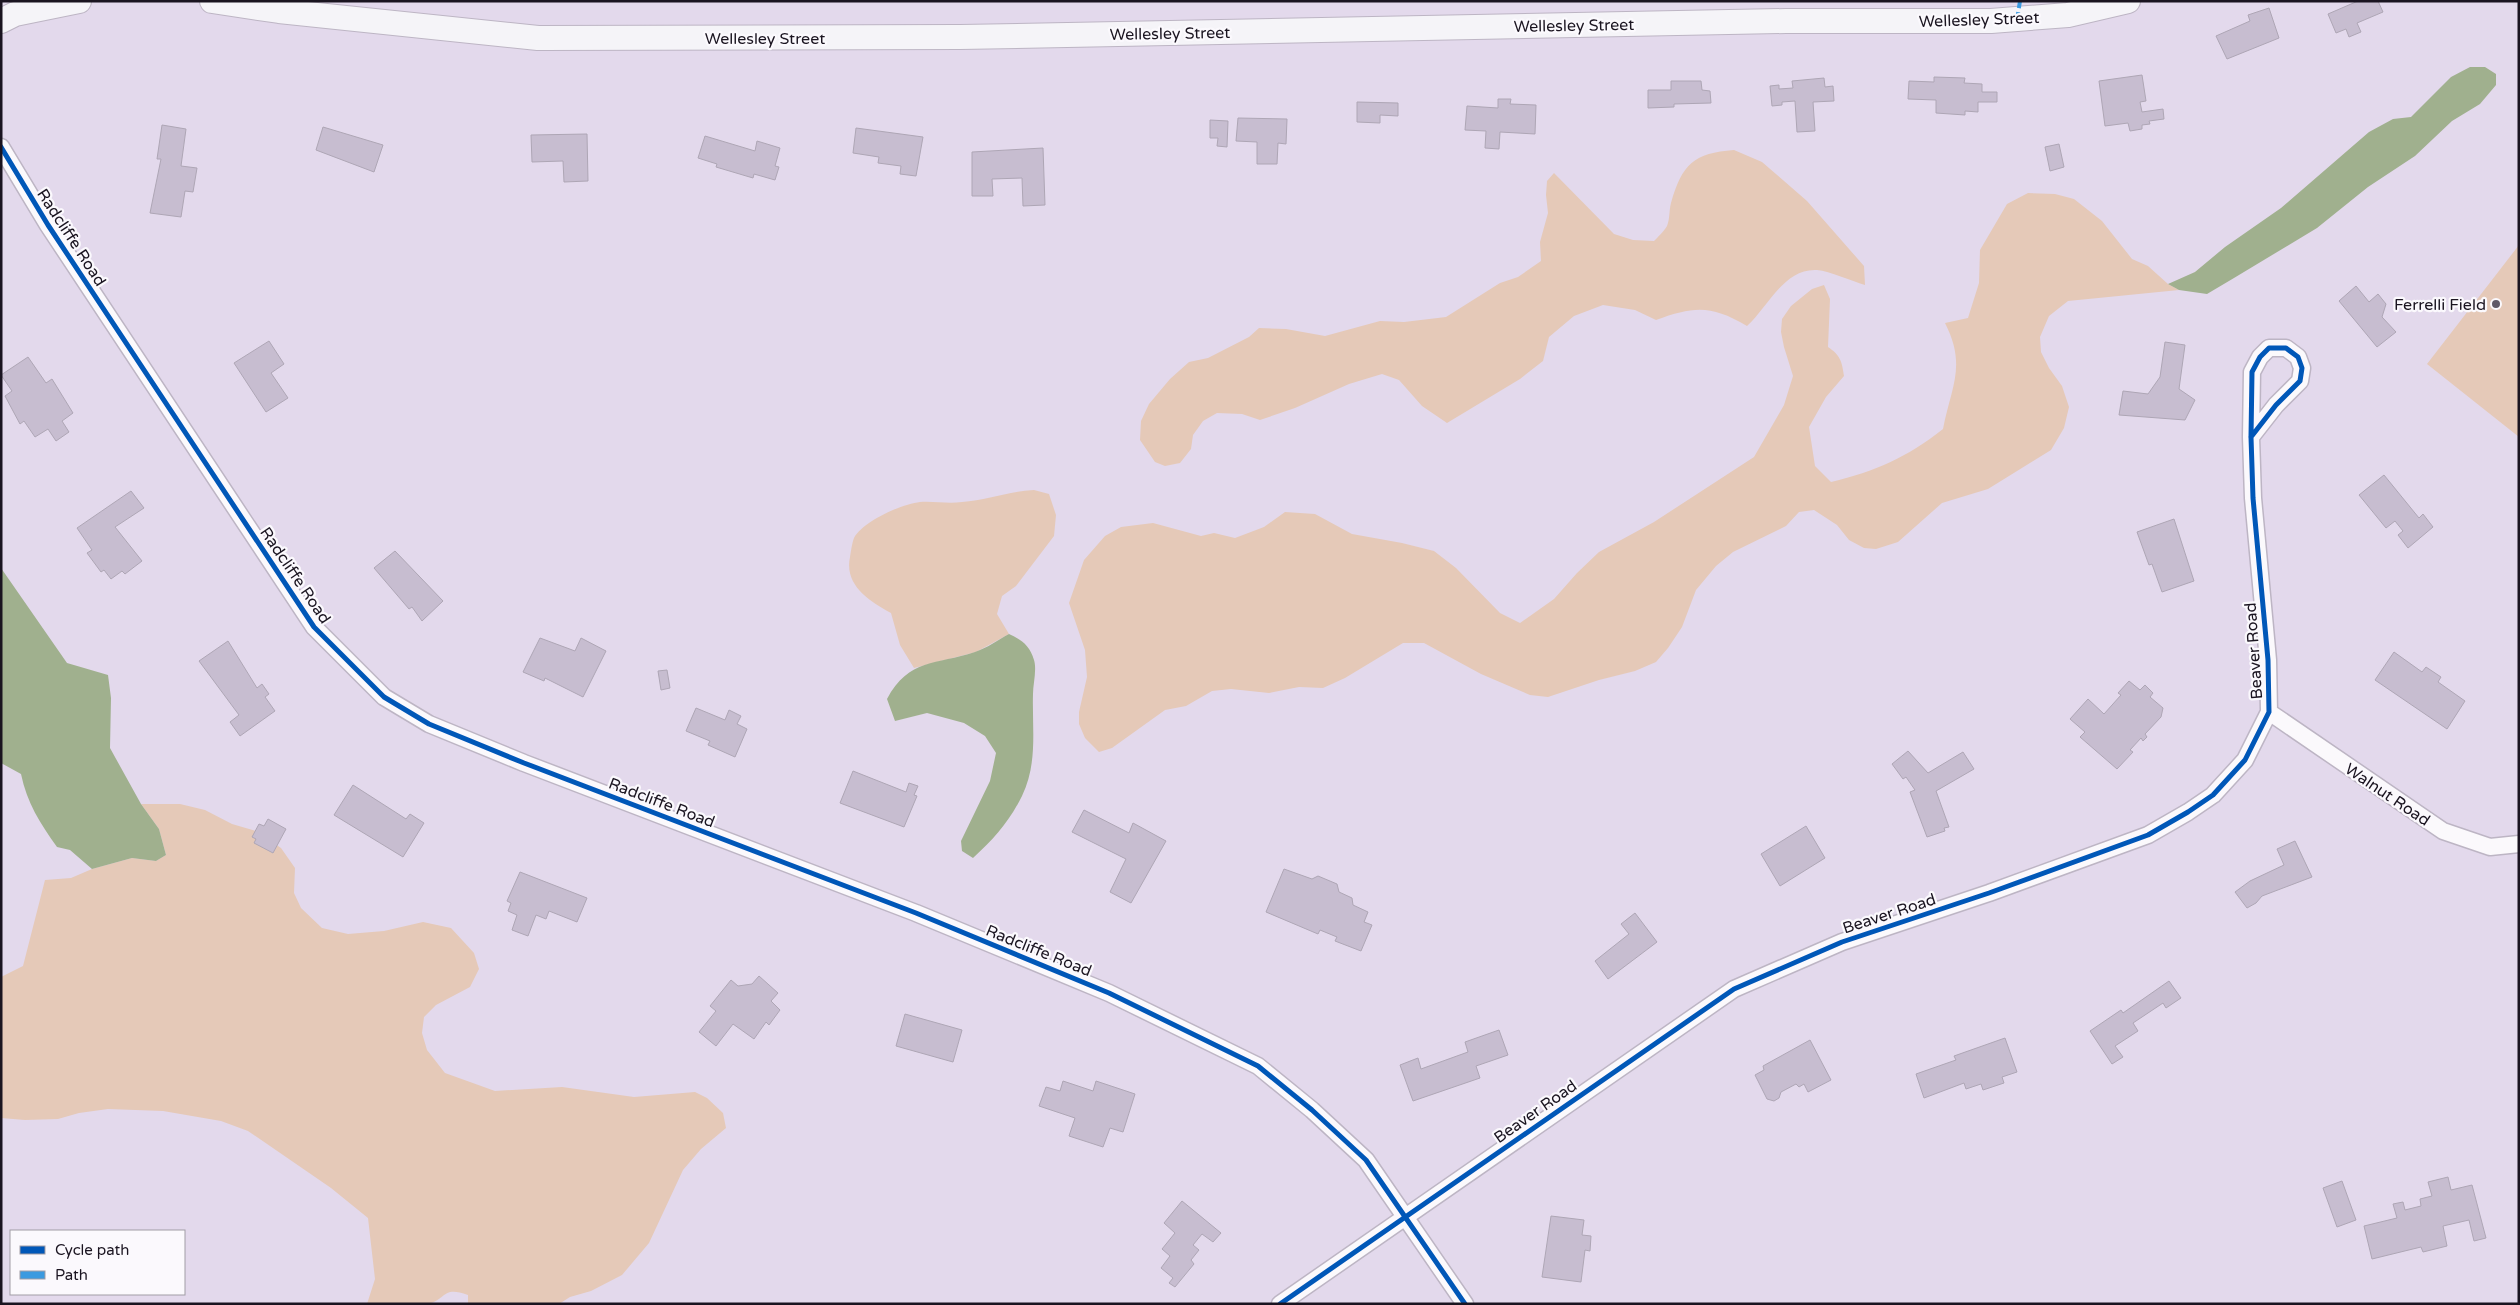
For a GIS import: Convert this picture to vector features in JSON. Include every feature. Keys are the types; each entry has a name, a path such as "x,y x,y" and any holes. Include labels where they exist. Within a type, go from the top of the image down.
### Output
{"main road":[{"path":"1,21 15,14 79,1"},
{"name":"Wellesley Street","path":"212,1 279,11 538,38 605,38 960,37 1777,21 1991,21 2068,15 2128,1"}],"street":[{"name":"Radcliffe Road","path":"1,146 48,224 314,627 384,697 429,724 524,763 916,913 1109,993 1258,1066 1312,1110 1366,1160 1465,1304"},
{"name":"Beaver Road","path":"1280,1304 1734,990 1842,942 1989,893 2148,835 2213,795 2245,760 2269,712 2268,660 2253,498 2252,437 2252,372 2260,357 2269,348 2286,348 2298,357 2302,368 2300,381 2276,405 2252,437"},
{"name":"Walnut Road","path":"2269,712 2443,831 2490,847 2519,844"}],"shaded area":[{"path":"2470,67 2485,67 2496,74 2496,85 2480,104 2452,121 2415,156 2368,187 2317,228 2207,294 2179,290 2168,284 2195,272 2225,247 2281,208 2369,132 2393,119 2411,117 2451,77"},
{"path":"1734,150 1762,162 1807,201 1864,266 1865,285 1822,271 1805,271 1795,275 1786,282 1747,326 1713,311 1692,310 1656,320 1635,310 1603,305 1574,316 1549,337 1543,361 1520,379 1447,423 1422,406 1399,380 1382,374 1349,384 1295,408 1260,420 1242,414 1217,413 1203,421 1193,435 1191,449 1180,463 1165,466 1155,462 1140,440 1141,421 1149,404 1170,379 1189,362 1208,358 1249,337 1259,328 1286,329 1325,336 1380,321 1404,322 1446,317 1500,283 1518,277 1541,261 1540,242 1548,213 1547,181 1554,173 1614,234 1633,240 1654,241 1667,226 1675,190 1685,170 1699,158 1709,154"},
{"path":"2028,193 2055,194 2074,199 2102,221 2132,259 2148,266 2168,284 2179,290 2068,301 2049,316 2040,337 2041,352 2049,368 2062,386 2069,407 2064,428 2051,450 1988,489 1942,503 1898,542 1876,549 1864,548 1849,540 1837,525 1814,510 1799,512 1786,526 1733,552 1716,566 1696,590 1682,627 1656,662 1635,671 1599,680 1548,697 1530,695 1481,674 1424,643 1403,643 1345,678 1323,688 1299,687 1269,693 1231,689 1212,691 1186,706 1165,710 1112,748 1099,752 1085,738 1079,724 1079,712 1087,677 1085,650 1069,603 1084,560 1105,536 1121,527 1153,523 1201,536 1214,533 1235,538 1264,527 1285,512 1315,514 1352,534 1434,551 1456,568 1500,613 1520,623 1554,599 1599,552 1654,522 1754,457 1784,405 1793,376 1781,332 1782,319 1791,306 1812,289 1824,285 1830,299 1828,347 1840,359 1844,376 1826,397 1809,427 1815,466 1831,482 1876,468 1903,456 1943,429 1953,388 1956,364 1952,338 1945,323 1968,318 1979,283 1980,250 2007,204"},
{"name":"Ferrelli Field","path":"2519,245 2519,437 2427,364"},
{"path":"1034,490 1049,494 1056,515 1054,536 1016,586 1002,596 997,614 1009,634 976,652 914,668 900,645 891,613 874,603 860,591 851,576 849,567 854,538 866,525 874,520 912,503 962,502"},
{"path":"1,568 67,663 108,675 111,698 110,748 141,804 159,829 166,855 156,861 132,858 92,869 70,850 57,847 35,812 21,774 1,763"},
{"path":"1009,634 1022,641 1028,647 1035,664 1033,746 1030,771 1022,796 1012,814 994,837 973,858 962,851 961,841 990,781 996,753 985,736 964,723 927,713 895,721 887,699 895,686 914,670 925,665 975,652"},
{"path":"141,804 180,804 205,810 232,824 256,831 281,848 295,868 294,893 301,908 322,928 348,934 384,931 423,922 451,928 474,953 479,969 470,987 436,1005 424,1017 422,1033 427,1050 445,1073 495,1091 562,1087 634,1097 695,1092 707,1098 723,1113 726,1128 701,1149 683,1170 649,1243 622,1275 591,1291 570,1297 559,1304 468,1304 468,1295 449,1292 429,1304 367,1304 375,1279 368,1218 331,1188 248,1131 221,1121 163,1111 108,1109 79,1113 58,1119 25,1120 1,1118 1,977 23,966 45,880 71,878 92,869 132,858 156,861 166,855 159,829"}],"building":[{"path":"2358,1 2378,1 2383,12 2357,23 2361,32 2349,37 2346,29 2336,33 2328,14"},
{"path":"2269,8 2279,38 2227,59 2216,36 2250,21 2248,15"},
{"path":"2142,75 2146,101 2140,102 2142,112 2163,109 2164,119 2149,121 2150,124 2142,125 2142,129 2130,131 2128,123 2105,126 2099,81"},
{"path":"1934,77 1965,78 1964,83 1982,84 1982,92 1997,92 1997,102 1978,102 1978,112 1965,111 1965,115 1936,113 1936,100 1908,99 1909,81 1934,82"},
{"path":"1824,78 1825,87 1833,86 1834,101 1813,102 1815,131 1797,132 1795,101 1782,102 1782,105 1772,106 1770,86 1779,85 1779,89 1793,88 1792,81"},
{"path":"1671,81 1701,81 1702,90 1710,91 1711,103 1674,104 1674,107 1648,108 1648,90 1671,90"},
{"path":"1498,99 1511,99 1510,104 1536,105 1535,134 1500,132 1499,149 1485,148 1486,131 1465,130 1467,106 1498,108"},
{"path":"1357,102 1398,103 1398,116 1380,115 1380,123 1357,122"},
{"path":"1238,118 1287,119 1286,144 1278,143 1277,164 1257,164 1257,142 1236,141"},
{"path":"1210,120 1228,121 1227,147 1217,146 1218,138 1210,138"},
{"path":"162,125 186,129 181,166 197,168 193,192 185,191 181,217 150,213 161,159 157,159"},
{"path":"323,127 383,145 374,172 316,150"},
{"path":"856,128 923,137 916,176 900,174 901,166 878,163 879,157 853,153"},
{"path":"587,134 588,181 564,182 563,161 532,162 531,135"},
{"path":"705,136 755,151 757,141 780,148 775,166 779,167 775,180 754,174 753,178 716,167 717,164 698,158"},
{"path":"2059,144 2064,167 2050,171 2045,147"},
{"path":"1043,148 1045,205 1023,206 1022,178 992,179 993,196 972,196 972,152"},
{"path":"2356,286 2369,302 2378,294 2386,304 2382,317 2396,332 2377,347 2339,301"},
{"path":"269,341 284,364 271,373 288,398 266,412 234,363"},
{"path":"2165,342 2185,345 2179,389 2195,400 2185,420 2119,415 2123,391 2148,394 2160,377"},
{"path":"28,357 46,383 52,379 73,413 62,421 69,432 56,441 48,429 35,437 24,421 20,424 5,396 12,391 1,375"},
{"path":"2384,475 2419,518 2423,514 2433,527 2408,548 2398,535 2403,531 2395,521 2386,528 2359,495"},
{"path":"131,491 144,508 115,527 142,561 125,574 122,571 111,579 104,570 101,572 87,553 92,550 77,528"},
{"path":"2174,519 2194,581 2162,592 2152,564 2149,565 2137,532"},
{"path":"395,551 443,601 422,621 412,607 409,609 374,568"},
{"path":"540,638 575,651 581,638 606,651 583,697 545,678 544,681 523,672"},
{"path":"228,641 257,688 262,684 269,694 265,697 275,711 240,736 230,722 239,715 199,661"},
{"path":"2394,652 2422,672 2426,667 2441,677 2438,682 2465,701 2447,729 2375,680"},
{"path":"667,670 670,688 661,690 658,671"},
{"path":"2129,681 2140,690 2145,685 2153,693 2150,697 2163,708 2161,717 2145,734 2147,737 2143,741 2141,738 2130,750 2133,752 2117,769 2080,737 2085,732 2070,719 2088,699 2104,714 2121,695 2118,693"},
{"path":"696,708 725,720 729,710 741,716 737,724 747,729 735,757 708,745 710,741 686,731"},
{"path":"1908,751 1928,773 1963,752 1974,769 1936,791 1949,827 1944,828 1945,831 1927,837 1910,792 1915,790 1906,777 1903,779 1892,764"},
{"path":"853,771 906,792 909,783 918,786 914,795 917,796 904,827 840,803"},
{"path":"353,785 406,819 410,814 424,823 403,857 334,815"},
{"path":"1084,810 1129,833 1133,823 1166,841 1131,903 1110,892 1126,859 1072,832"},
{"path":"268,819 286,829 273,853 254,843 256,839 252,837 259,824 264,826"},
{"path":"1806,826 1825,858 1780,886 1761,854"},
{"path":"2295,841 2312,877 2262,896 2256,903 2247,908 2235,892 2250,881 2284,865 2277,849"},
{"path":"1284,869 1312,879 1318,876 1337,884 1339,892 1352,898 1353,905 1368,912 1364,922 1372,925 1361,951 1335,941 1337,937 1320,930 1318,934 1266,912"},
{"path":"520,872 587,898 577,922 549,911 546,919 536,915 528,936 512,930 517,915 508,911 511,903 507,901"},
{"path":"1635,913 1657,942 1608,979 1595,961 1629,934 1621,924"},
{"path":"759,976 778,993 771,1001 780,1010 769,1025 766,1022 754,1039 733,1024 716,1046 699,1032 716,1011 710,1006 731,980 738,986 752,984"},
{"path":"2169,981 2181,998 2166,1008 2163,1003 2133,1023 2138,1031 2115,1046 2123,1057 2112,1064 2090,1031 2121,1010 2123,1013"},
{"path":"905,1014 962,1030 953,1062 896,1046"},
{"path":"1499,1030 1508,1055 1476,1066 1480,1078 1413,1101 1400,1065 1418,1058 1421,1069 1468,1052 1465,1042"},
{"path":"2005,1038 2017,1072 2002,1077 2004,1083 1983,1090 1981,1084 1966,1089 1964,1083 1924,1098 1916,1074 1956,1060 1954,1056"},
{"path":"1810,1040 1831,1080 1808,1092 1804,1084 1799,1087 1796,1084 1781,1092 1779,1098 1774,1101 1767,1099 1755,1075 1764,1070 1763,1066"},
{"path":"1063,1081 1093,1091 1096,1081 1135,1094 1123,1132 1110,1128 1103,1147 1069,1136 1075,1118 1039,1106 1046,1087 1060,1091"},
{"path":"2448,1177 2451,1190 2472,1185 2486,1238 2474,1241 2469,1220 2443,1226 2447,1246 2423,1252 2421,1247 2372,1259 2364,1226 2397,1218 2393,1204 2403,1202 2405,1210 2421,1206 2420,1199 2432,1196 2428,1182"},
{"path":"2342,1181 2356,1220 2337,1227 2323,1188"},
{"path":"1182,1201 1221,1233 1213,1242 1202,1234 1193,1245 1199,1250 1191,1260 1194,1264 1175,1287 1169,1283 1173,1278 1161,1268 1170,1256 1162,1249 1175,1233 1164,1223"},
{"path":"1551,1216 1584,1220 1582,1235 1591,1236 1590,1251 1585,1250 1581,1282 1542,1277"}],"marked path":[{"path":"2017,20 2020,1"}],"cycle path":[{"path":"1,147 48,225 314,627 384,697 429,724 524,763 916,913 1109,993 1258,1066 1312,1110 1366,1160 1465,1304"},
{"path":"1280,1304 1734,989 1842,942 1989,893 2148,835 2213,795 2245,760 2269,712 2268,660 2253,498 2251,437 2252,372 2260,357 2269,348 2286,348 2298,357 2302,368 2300,381 2276,405 2251,437"}],"place":[{"name":"Ferrelli Field","path":"2496,304"}]}
